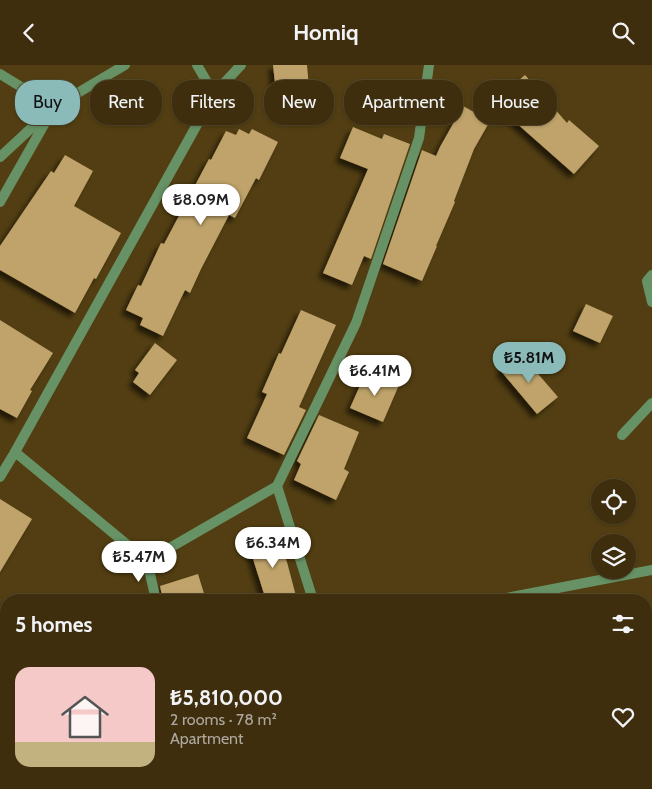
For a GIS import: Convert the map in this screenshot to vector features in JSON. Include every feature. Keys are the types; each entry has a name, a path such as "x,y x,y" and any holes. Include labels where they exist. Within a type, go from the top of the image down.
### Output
{"street":[{"path":"80,92 125,65"},
{"path":"197,65 206,80"},
{"path":"227,80 241,65"},
{"path":"147,561 277,486 356,323 419,138 429,65"},
{"path":"0,74 15,83"},
{"path":"0,157 35,125"},
{"path":"0,202 44,125"},
{"path":"0,477 197,125"},
{"path":"652,275 647,281 652,302"},
{"path":"622,435 652,403"},
{"path":"15,452 147,561 155,594"},
{"path":"277,486 311,594"},
{"path":"526,594 652,569"}],"building":[{"path":"273,65 307,65 308,80 275,80"},
{"path":"525,75 529,80 519,80"},
{"path":"463,106 473,112 473,125 488,125 474,149 455,202 422,281 383,264 422,150 436,156 452,125 463,125"},
{"path":"557,112 567,123 569,120 599,146 574,174 519,125 557,125"},
{"path":"353,127 382,139 384,134 410,144 371,259 364,256 352,285 323,273 368,169 340,158"},
{"path":"239,129 249,134 252,129 278,142 259,180 256,178 235,218 229,215 190,293 185,290 163,336 140,325 143,318 126,310 138,285 141,286 161,243 164,244 226,131 236,135"},
{"path":"65,155 93,171 74,206 121,233 75,313 0,270 0,246 51,171 54,173"},
{"path":"586,304 613,316 600,343 573,331"},
{"path":"301,310 336,325 299,407 306,410 284,455 247,438 267,394 262,392"},
{"path":"0,320 53,353 30,390 32,391 17,418 0,409"},
{"path":"155,343 177,360 150,395 133,382 139,373 135,370"},
{"path":"520,353 558,397 537,414 500,370"},
{"path":"366,372 399,385 383,422 350,408"},
{"path":"319,415 359,432 344,469 349,472 336,500 294,480 301,464 297,461"},
{"path":"0,499 32,519 0,572"},
{"path":"277,533 295,594 264,594 248,543"},
{"path":"198,574 204,594 162,594 160,586"}]}
